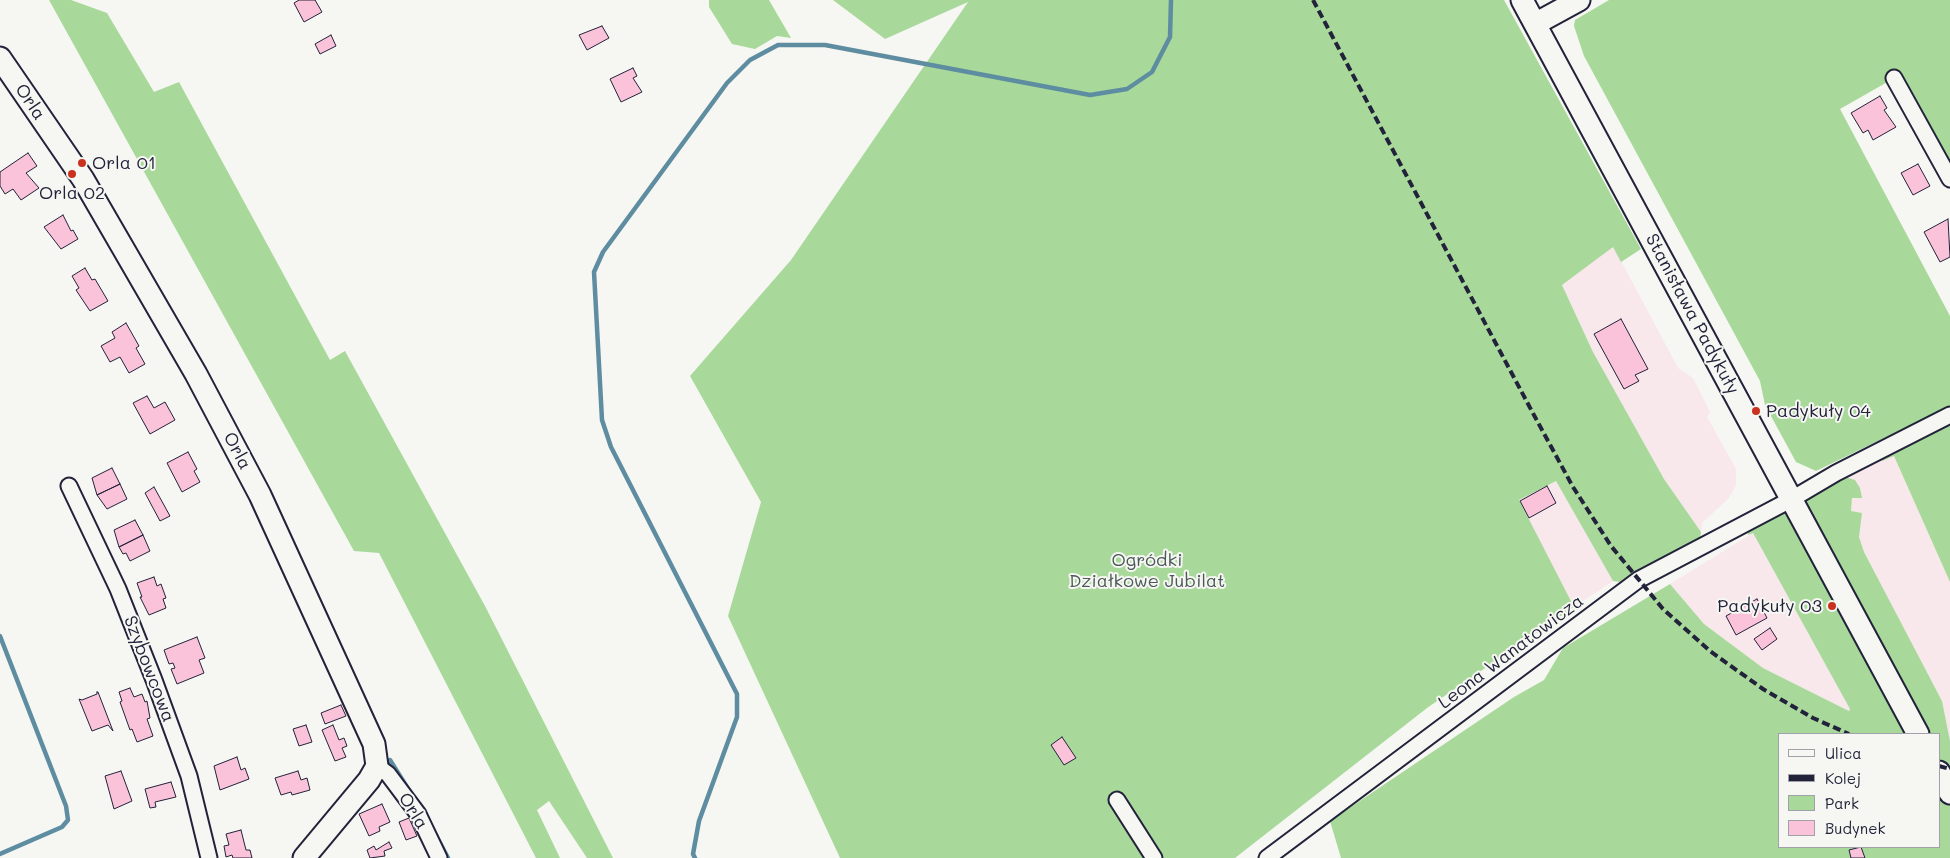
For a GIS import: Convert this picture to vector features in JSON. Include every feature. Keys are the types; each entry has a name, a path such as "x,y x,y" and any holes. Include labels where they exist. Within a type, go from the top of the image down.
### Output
{"street":[{"name":"Stanisława Padykuły","path":"1522,0 1917,733"},
{"path":"1535,24 1579,0"},
{"name":"Orla","path":"0,58 83,179 154,298 271,517 374,744 377,766 388,774 418,814 439,858"},
{"path":"1894,78 1950,179"},
{"name":"Leona Wanatowicza","path":"1267,858 1638,580 1792,499 1836,473 1950,415"},
{"name":"Szybowcowa","path":"69,486 118,589 154,680 189,776 209,858"},
{"path":"304,858 369,780 377,766"},
{"path":"1940,774 1950,792"},
{"path":"1117,800 1154,858"}],"shaded area":[{"path":"1613,246 1678,368 1693,378 1710,412 1707,417 1736,469 1736,485 1729,498 1702,523 1701,532 1664,479 1593,352 1562,285"},
{"path":"1894,456 1950,582 1950,741 1942,701 1864,552 1859,537 1862,513 1851,512 1852,498 1842,476 1880,457"},
{"path":"1556,481 1613,581 1574,607 1518,500"},
{"path":"1753,533 1850,709 1849,711 1763,668 1704,624 1670,584"}],"green space":[{"path":"49,0 71,0 107,13 154,92 179,82 330,360 345,351 485,606 613,858 587,858 549,801 537,810 560,858 536,858 379,553 354,551"},
{"path":"709,0 769,0 791,38 777,36 755,49 732,44 709,7"},
{"name":"Ogródki Działkowe Jubilat","path":"833,0 1504,0 1641,249 1621,262 1613,247 1562,285 1593,352 1664,479 1701,532 1700,540 1627,583 1613,581 1556,481 1519,500 1574,607 1427,708 1235,858 840,858 728,616 761,502 690,376 791,260 968,2 885,39"},
{"path":"1609,0 1950,0 1950,170 1898,76 1840,109 1950,316 1950,406 1816,471 1796,462 1765,405 1760,381 1584,56 1574,26 1575,20"},
{"path":"1950,421 1950,582 1894,456 1882,461 1880,457"},
{"path":"1842,476 1855,480 1860,488 1862,498 1852,498 1851,511 1862,513 1859,537 1864,552 1942,701 1950,741 1950,858 1341,858 1330,821 1514,697 1544,680 1563,648 1670,584 1704,624 1763,668 1849,711 1850,709 1753,533 1748,535 1751,529 1774,518"}],"building":[{"path":"299,0 315,0 322,12 304,22 294,3"},
{"path":"602,26 609,38 587,50 579,35"},
{"path":"331,35 336,46 320,54 315,44"},
{"path":"633,68 637,76 633,78 642,92 621,102 610,79"},
{"path":"1880,96 1887,108 1884,110 1896,127 1873,140 1868,130 1863,133 1851,113"},
{"path":"28,153 37,166 26,173 39,188 21,200 13,189 5,194 0,186 0,172"},
{"path":"1918,164 1930,186 1913,195 1901,173"},
{"path":"63,215 71,231 73,230 78,239 61,249 44,227"},
{"path":"1948,219 1950,257 1940,262 1924,232"},
{"path":"85,268 92,280 95,279 108,301 90,311 76,290 79,288 72,276"},
{"path":"1621,319 1648,369 1635,375 1639,381 1624,389 1594,334"},
{"path":"126,323 139,346 136,348 145,364 129,373 120,357 110,362 101,346 115,338 112,332"},
{"path":"147,396 154,408 165,402 175,420 150,434 133,403"},
{"path":"188,452 197,469 194,471 200,482 182,492 167,463"},
{"path":"112,468 120,484 97,495 92,478"},
{"path":"120,484 127,499 107,509 97,495"},
{"path":"1547,486 1556,503 1529,518 1520,501"},
{"path":"154,487 170,516 160,521 145,493"},
{"path":"135,520 143,535 119,547 114,530"},
{"path":"143,535 150,551 130,561 126,553 123,554 119,547"},
{"path":"154,577 157,586 161,584 166,598 163,599 166,608 149,615 140,597 142,597 137,583"},
{"path":"1757,599 1767,618 1736,635 1726,616"},
{"path":"1770,628 1777,639 1762,650 1754,639"},
{"path":"197,637 205,658 199,660 204,673 177,684 171,669 175,668 173,663 169,664 164,650"},
{"path":"130,688 134,697 142,694 145,702 147,701 150,718 147,719 153,736 137,742 132,729 130,730 120,702 122,701 119,692"},
{"path":"97,692 113,731 108,725 92,731 79,699 82,700 97,694"},
{"path":"341,705 346,716 325,724 321,713"},
{"path":"306,725 312,742 299,746 293,729"},
{"path":"333,725 339,740 344,738 347,746 342,748 346,757 335,761 322,730"},
{"path":"1062,737 1076,758 1064,765 1051,745"},
{"path":"237,757 241,770 245,768 249,779 220,790 214,766"},
{"path":"121,771 132,801 114,809 105,776"},
{"path":"298,771 301,780 307,778 310,790 292,795 291,792 281,795 275,778"},
{"path":"171,782 176,797 155,802 156,807 150,808 145,789"},
{"path":"382,804 390,822 379,827 380,831 369,836 359,814"},
{"path":"409,818 417,836 406,840 399,822"},
{"path":"241,830 246,850 250,850 252,858 233,858 232,855 226,857 224,846 229,845 226,834"},
{"path":"389,842 392,848 384,851 385,856 370,858 367,850 374,846 376,850"},
{"path":"1861,848 1865,858 1851,858 1849,850"}],"waterway":[{"path":"695,858 693,854 699,821 737,717 737,694 611,447 602,420 594,272 603,252 727,83 750,60 778,45 825,45 1090,95 1127,89 1152,72 1170,37 1171,0"},
{"path":"0,636 66,806 68,820 62,827 0,854"},
{"path":"390,760 410,792"},
{"path":"429,822 448,858"}],"railway":[{"path":"1313,0 1573,487 1611,546 1663,609 1710,651 1763,689 1813,718 1847,733"},
{"path":"1940,766 1950,769"}],"place":[{"name":"Orla 01","path":"82,163"},
{"name":"Orla 02","path":"72,174"},
{"name":"Padykuły 04","path":"1756,411"},
{"name":"Padykuły 03","path":"1832,606"}]}
